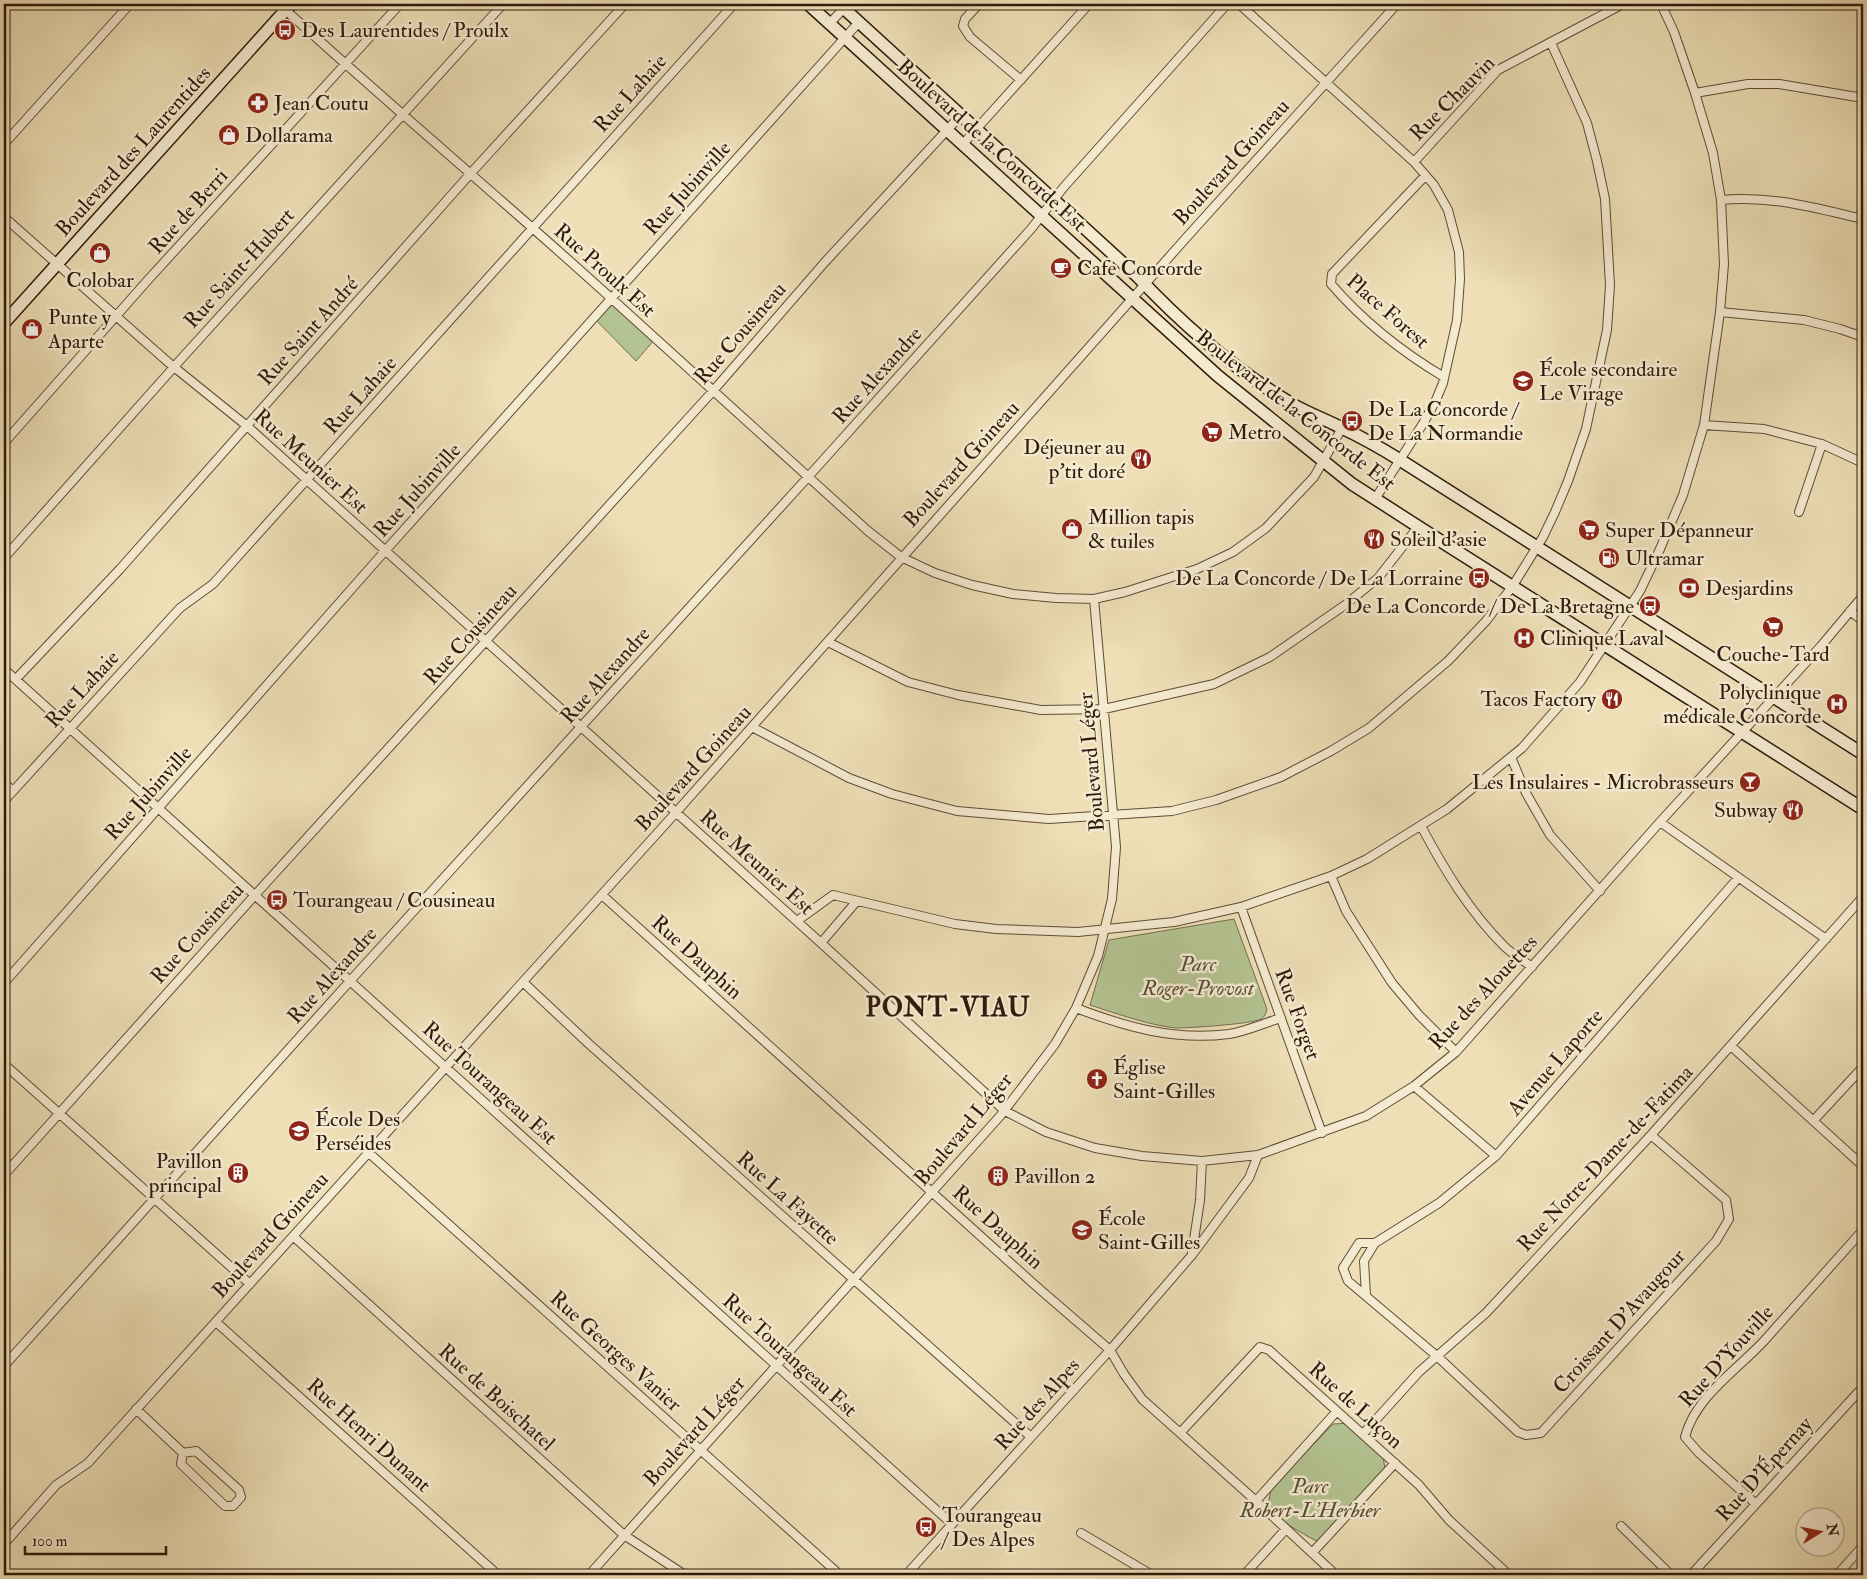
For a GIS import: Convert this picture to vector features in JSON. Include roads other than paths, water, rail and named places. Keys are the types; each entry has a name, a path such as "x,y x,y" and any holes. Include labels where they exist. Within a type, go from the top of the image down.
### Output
{"street":[{"path":"4,144 130,4"},
{"name":"Rue de Berri","path":"4,443 116,315 400,4"},
{"name":"Rue Saint-Hubert","path":"4,558 174,366 503,4"},
{"name":"Rue Saint André","path":"16,679 120,569 471,173 625,4"},
{"name":"Rue Lahaie","path":"4,802 69,728 180,608 213,584 734,4"},
{"name":"Boulevard de la Concorde Est","path":"808,4 1218,376 1324,462 1375,500 1863,809"},
{"path":"979,4 965,20 963,26 966,32 1021,80"},
{"path":"963,144 1089,4"},
{"name":"Rue Alexandre","path":"4,1366 350,981 808,477 1227,4"},
{"path":"1239,4 1414,162 1434,185 1448,210 1459,252 1460,279 1457,320 1444,377 1440,391 1429,414 1375,500"},
{"name":"Boulevard Goineau","path":"4,1544 56,1485 88,1463 216,1322 676,813 901,557 1397,4"},
{"name":"Rue Chauvin","path":"1414,162 1498,70 1623,4"},
{"path":"797,921 834,895 856,902 955,924 988,928 1078,932 1174,922 1242,907 1331,876 1367,859 1447,809 1522,748 1575,689 1606,645 1650,572 1683,495 1704,425 1720,312 1724,264 1721,200 1713,153 1695,93 1674,32 1661,4"},
{"path":"830,24 843,5"},
{"name":"Boulevard de la Concorde Est","path":"843,5 859,22 1198,334 1248,375 1295,405 1400,460 1863,754"},
{"name":"Rue Proulx Est","path":"285,6 345,64 613,299 868,531 901,557 935,573 972,585 1013,594 1094,599 1158,583 1197,570 1233,552 1266,528 1305,487 1324,462 1342,428"},
{"name":"Boulevard des Laurentides","path":"4,323 285,6"},
{"name":"Rue Jubinville","path":"4,983 386,551 859,22"},
{"path":"752,728 849,778 892,794 957,811 1049,819 1172,811 1216,800 1281,777 1331,751 1369,728 1448,661 1486,621 1512,587 1555,512 1586,429 1607,330 1610,285 1605,199 1587,123 1551,43"},
{"path":"1695,93 1748,84 1779,84 1863,98"},
{"name":"Rue Cousineau","path":"4,1175 255,895 713,391 826,262 961,115"},
{"name":"Place Forest","path":"1425,176 1332,274 1331,284 1348,304 1393,343 1414,359 1444,377"},
{"path":"1721,200 1746,198 1781,201 1863,219"},
{"name":"Rue Meunier Est","path":"4,216 174,366 247,426 797,921 1004,1111"},
{"path":"1720,312 1804,320 1863,337"},
{"path":"1704,425 1764,429 1822,444 1863,463"},
{"path":"1799,512 1822,444"},
{"path":"828,642 908,682 958,695 1042,710 1104,709 1214,684 1270,657 1345,605 1378,578 1418,527"},
{"name":"Rue des Alouettes","path":"1004,1111 1046,1132 1096,1148 1142,1156 1202,1161 1258,1155 1366,1116 1414,1086 1456,1052 1660,822 1821,646 1863,596"},
{"name":"Boulevard Léger","path":"588,1575 853,1279 934,1192 1004,1111 1055,1044 1076,1008 1098,956 1112,899 1116,847 1094,599"},
{"path":"1850,611 1863,621"},
{"name":"Rue Tourangeau Est","path":"4,669 952,1524"},
{"path":"1511,757 1526,793 1550,835 1600,891"},
{"path":"4,783 13,791"},
{"path":"1660,822 1826,939"},
{"path":"1421,826 1446,872 1475,913 1505,947 1532,967"},
{"path":"1331,876 1346,910 1392,983 1419,1015 1456,1052"},
{"name":"Avenue Laporte","path":"1438,1357 1348,1281 1343,1268 1359,1243 1375,1243 1439,1203 1496,1156 1738,878"},
{"name":"Rue Dauphin","path":"602,895 934,1192 1036,1286 1110,1350 1142,1399 1256,1500 1336,1575"},
{"name":"Rue Notre-Dame-de-Fatima","path":"1364,1434 1419,1372 1486,1313 1651,1135 1863,897"},
{"path":"821,943 856,902"},
{"name":"Rue Forget","path":"1242,907 1322,1133"},
{"name":"Rue La Fayette","path":"523,982 588,1044 1031,1437"},
{"path":"1076,1008 1119,1024 1156,1032 1192,1035 1230,1034 1281,1018"},
{"path":"1731,1046 1863,1166"},
{"path":"4,1064 250,1284"},
{"path":"1814,1120 1863,1067"},
{"path":"1414,1086 1496,1156"},
{"name":"Croissant D'Avaugour","path":"1438,1357 1518,1432 1526,1435 1541,1433 1716,1240 1728,1218 1726,1200 1651,1135"},
{"name":"Rue Georges Vanier","path":"368,1153 840,1575"},
{"name":"Rue des Alpes","path":"906,1575 1110,1350 1192,1255 1249,1178 1258,1155"},
{"path":"1192,1255 1200,1200 1202,1161"},
{"name":"Rue D'Youville","path":"1756,1504 1699,1454 1685,1437 1688,1424 1704,1400 1762,1342 1863,1230"},
{"name":"Rue de Boischatel","path":"293,1236 624,1535 685,1575"},
{"path":"1366,1295 1364,1261 1375,1243"},
{"name":"Rue Henri Dunant","path":"216,1322 498,1575"},
{"name":"Rue de Luçon","path":"1180,1433 1260,1348 1269,1350 1419,1485 1449,1520 1509,1575"},
{"name":"Rue D'Épernay","path":"1691,1575 1863,1387"},
{"path":"136,1409 183,1453"},
{"path":"1256,1500 1338,1411"},
{"path":"196,1451 239,1490 240,1497 233,1506 225,1506 181,1464 183,1453 196,1451"},
{"path":"1312,1553 1395,1463"},
{"path":"1621,1526 1671,1575"},
{"path":"1244,1575 1286,1529"},
{"path":"1081,1533 1152,1575"},
{"path":"1837,1575 1863,1546"},
{"path":"323,1575 328,1575"}],"place":[{"name":"Des Laurentides / Proulx","path":"285,30"},
{"name":"Jean Coutu","path":"258,103"},
{"name":"Dollarama","path":"229,135"},
{"name":"Colobar","path":"100,253"},
{"name":"Cafe Concorde","path":"1061,268"},
{"name":"Punte y Aparte","path":"32,329"},
{"name":"École secondaire Le Virage","path":"1523,381"},
{"name":"De La Concorde / De La Normandie","path":"1352,421"},
{"name":"Metro","path":"1212,432"},
{"name":"Déjeuner au p'tit doré","path":"1141,459"},
{"name":"Million tapis & tuiles","path":"1072,529"},
{"name":"Super Dépanneur","path":"1589,530"},
{"name":"Soleil d'asie","path":"1374,539"},
{"name":"Ultramar","path":"1609,558"},
{"name":"De La Concorde / De La Lorraine","path":"1479,578"},
{"name":"Desjardins","path":"1689,588"},
{"name":"De La Concorde / De La Bretagne","path":"1650,606"},
{"name":"Couche-Tard","path":"1773,627"},
{"name":"Clinique Laval","path":"1524,638"},
{"name":"Tacos Factory","path":"1612,699"},
{"name":"Polyclinique médicale Concorde","path":"1837,704"},
{"name":"Les Insulaires - Microbrasseurs","path":"1750,782"},
{"name":"Subway","path":"1793,810"},
{"name":"Tourangeau / Cousineau","path":"277,900"},
{"name":"Église Saint-Gilles","path":"1097,1079"},
{"name":"École Des Perséides","path":"299,1131"},
{"name":"Pavillon principal","path":"238,1173"},
{"name":"Pavillon 2","path":"998,1176"},
{"name":"École Saint-Gilles","path":"1082,1230"},
{"name":"Tourangeau / Des Alpes","path":"926,1527"}],"district":[{"name":"PONT-VIAU","path":"948,1007"}],"park label":[{"name":"Parc Roger-Provost","path":"1198,976"},
{"name":"Parc Robert-L'Herbier","path":"1310,1498"}]}
